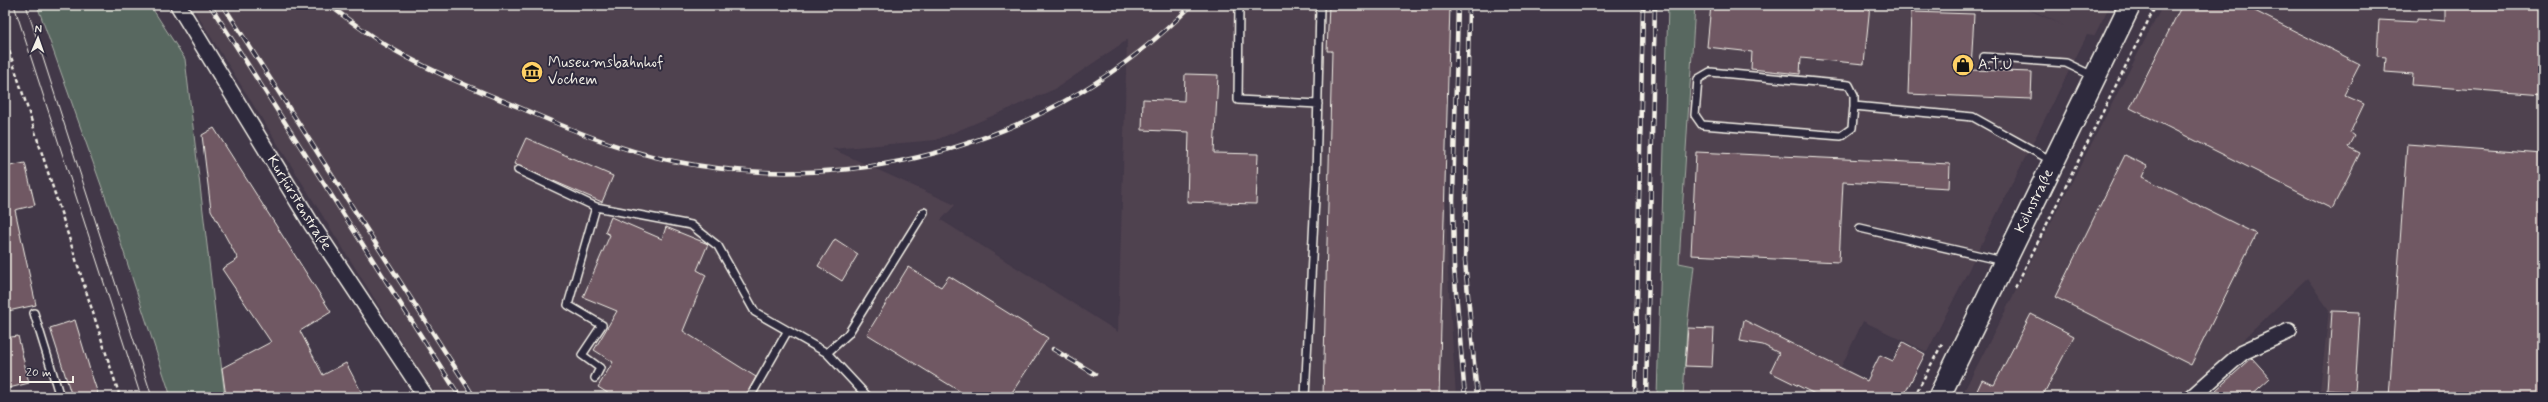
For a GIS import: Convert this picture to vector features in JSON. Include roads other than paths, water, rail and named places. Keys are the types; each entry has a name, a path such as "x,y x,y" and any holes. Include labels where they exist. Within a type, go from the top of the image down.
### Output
{"main road":[{"name":"Kölnstraße","path":"1939,397 2130,5"}],"street":[{"name":"Kurfürstenstraße","path":"178,5 312,224 426,397"},
{"path":"2192,397 2243,352 2289,331"}],"lane":[{"path":"1239,5 1238,100 1318,104"},
{"path":"1305,397 1318,104 1320,7"},
{"path":"1984,57 2066,63 2095,77"},
{"path":"1710,72 1849,85 1854,95 1854,106 1852,128 1841,136 1702,124 1695,116 1698,79 1710,72"},
{"path":"1854,106 1973,117 2054,162"},
{"path":"518,170 596,207 691,226 718,246 755,312 787,332 827,353 868,397"},
{"path":"595,378 600,368 582,355 602,325 568,305 596,207"},
{"path":"827,353 848,334 924,212"},
{"path":"1860,228 2005,262"},
{"path":"34,313 60,397"},
{"path":"750,397 787,332"}],"tram line":[{"path":"14,5 141,397"},
{"path":"26,5 152,397"}],"railway":[{"path":"210,5 460,397"},
{"path":"223,5 474,397"},
{"path":"329,5 379,41 412,60 464,84 613,145 673,161 743,171 814,172 884,164 952,148 1018,124 1080,92 1139,52 1192,5"},
{"path":"1458,5 1453,200 1454,268 1465,397"},
{"path":"1469,5 1465,261 1477,397"},
{"path":"1635,397 1643,5"},
{"path":"1646,397 1655,5"},
{"path":"1053,349 1095,374"}],"place":[{"name":"A.T.U","path":"1963,65"},
{"name":"Museumsbahnhof Vochem","path":"532,72"}]}
